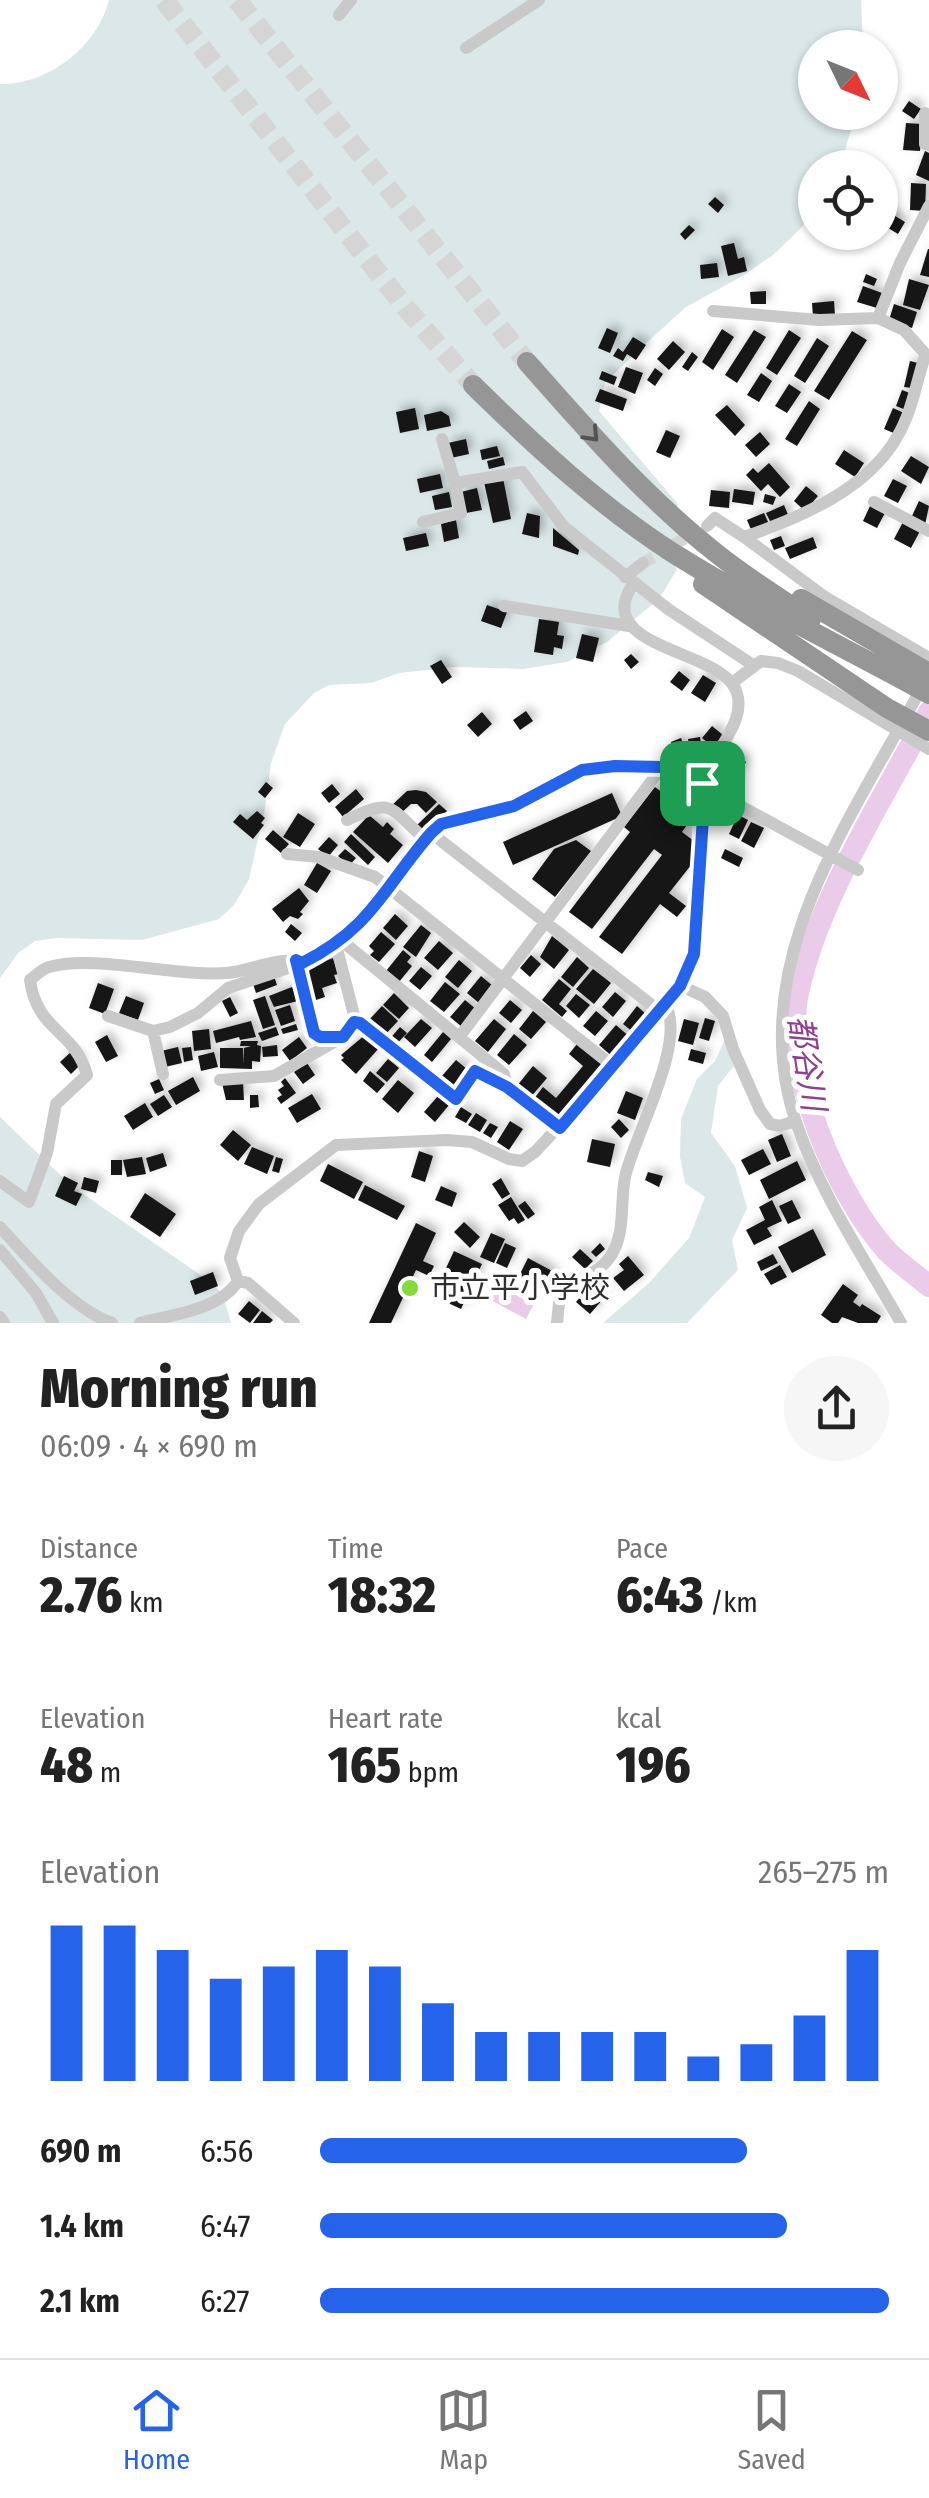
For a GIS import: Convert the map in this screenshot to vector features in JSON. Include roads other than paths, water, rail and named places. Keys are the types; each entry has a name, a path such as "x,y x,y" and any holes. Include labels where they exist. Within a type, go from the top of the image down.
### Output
{"highway":[{"path":"527,362 611,455 672,514 793,618 887,708 929,732"},
{"path":"473,385 510,422 617,513 672,552 929,694"},
{"path":"793,618 929,673"}],"street":[{"path":"339,15 352,0"},
{"path":"466,48 539,0"},
{"path":"926,113 925,144 929,146"},
{"path":"878,318 929,206"},
{"path":"713,311 819,320 878,318 904,330 927,357 896,440 875,464 847,489 818,506 744,537"},
{"path":"423,522 462,513 442,438"},
{"path":"455,483 522,472 564,526 629,580 753,665"},
{"path":"874,502 929,531"},
{"path":"707,526 715,518 825,597 929,658"},
{"path":"630,626 626,612 629,580 644,563"},
{"path":"238,1280 230,1258 239,1232 259,1204 336,1145 472,1142 509,1160 522,1161 560,1128 680,986 696,942 702,783 735,721 739,700 732,683 719,672 648,640 630,626 504,606"},
{"path":"732,683 760,661 778,663 929,749"},
{"path":"901,1323 820,1182 795,1121 782,1048 782,997 793,946 929,673"},
{"path":"460,1036 662,767"},
{"path":"108,1016 153,1031 170,1027 198,1013 228,988 302,963 337,944 366,918 441,824 514,806 582,770 662,767 702,783 716,798"},
{"path":"703,818 708,804 724,797 858,870"},
{"path":"347,820 377,806 386,806 671,1013 671,1038 659,1089 640,1128 624,1178 616,1243 611,1256 590,1276 572,1281 559,1303 557,1323"},
{"path":"287,854 319,857 374,877 614,1067"},
{"path":"337,944 354,1022 456,1099 475,1071 507,1087 560,1128"},
{"path":"337,944 460,1036 504,1074 507,1087"},
{"path":"0,1181 28,1202 48,1153 56,1104 87,1075 82,1055 40,1014 33,1002 30,980 48,967 85,964 198,975 246,972 291,958 298,963 311,1028 320,1037 343,1037"},
{"path":"680,986 705,997 723,1016 733,1049 770,1124 780,1126 795,1121"},
{"path":"220,1080 274,1076 343,1037 354,1022"},
{"path":"153,1031 163,1074"},
{"path":"2,1234 84,1308 112,1323"},
{"path":"0,1250 36,1293 53,1323"},
{"path":"140,1323 204,1306 231,1291 238,1280"},
{"path":"238,1280 248,1283 294,1323"}],"waterway":[{"name":"都谷川","path":"929,712 836,885 808,957 795,1023 806,1093 833,1166 850,1199 888,1252 929,1286"}],"tunnel":[{"path":"164,0 405,307 473,385"},
{"path":"237,0 527,362"},
{"path":"643,563 697,531"}],"place":[{"name":"市立平小学校","path":"410,1288"}]}
